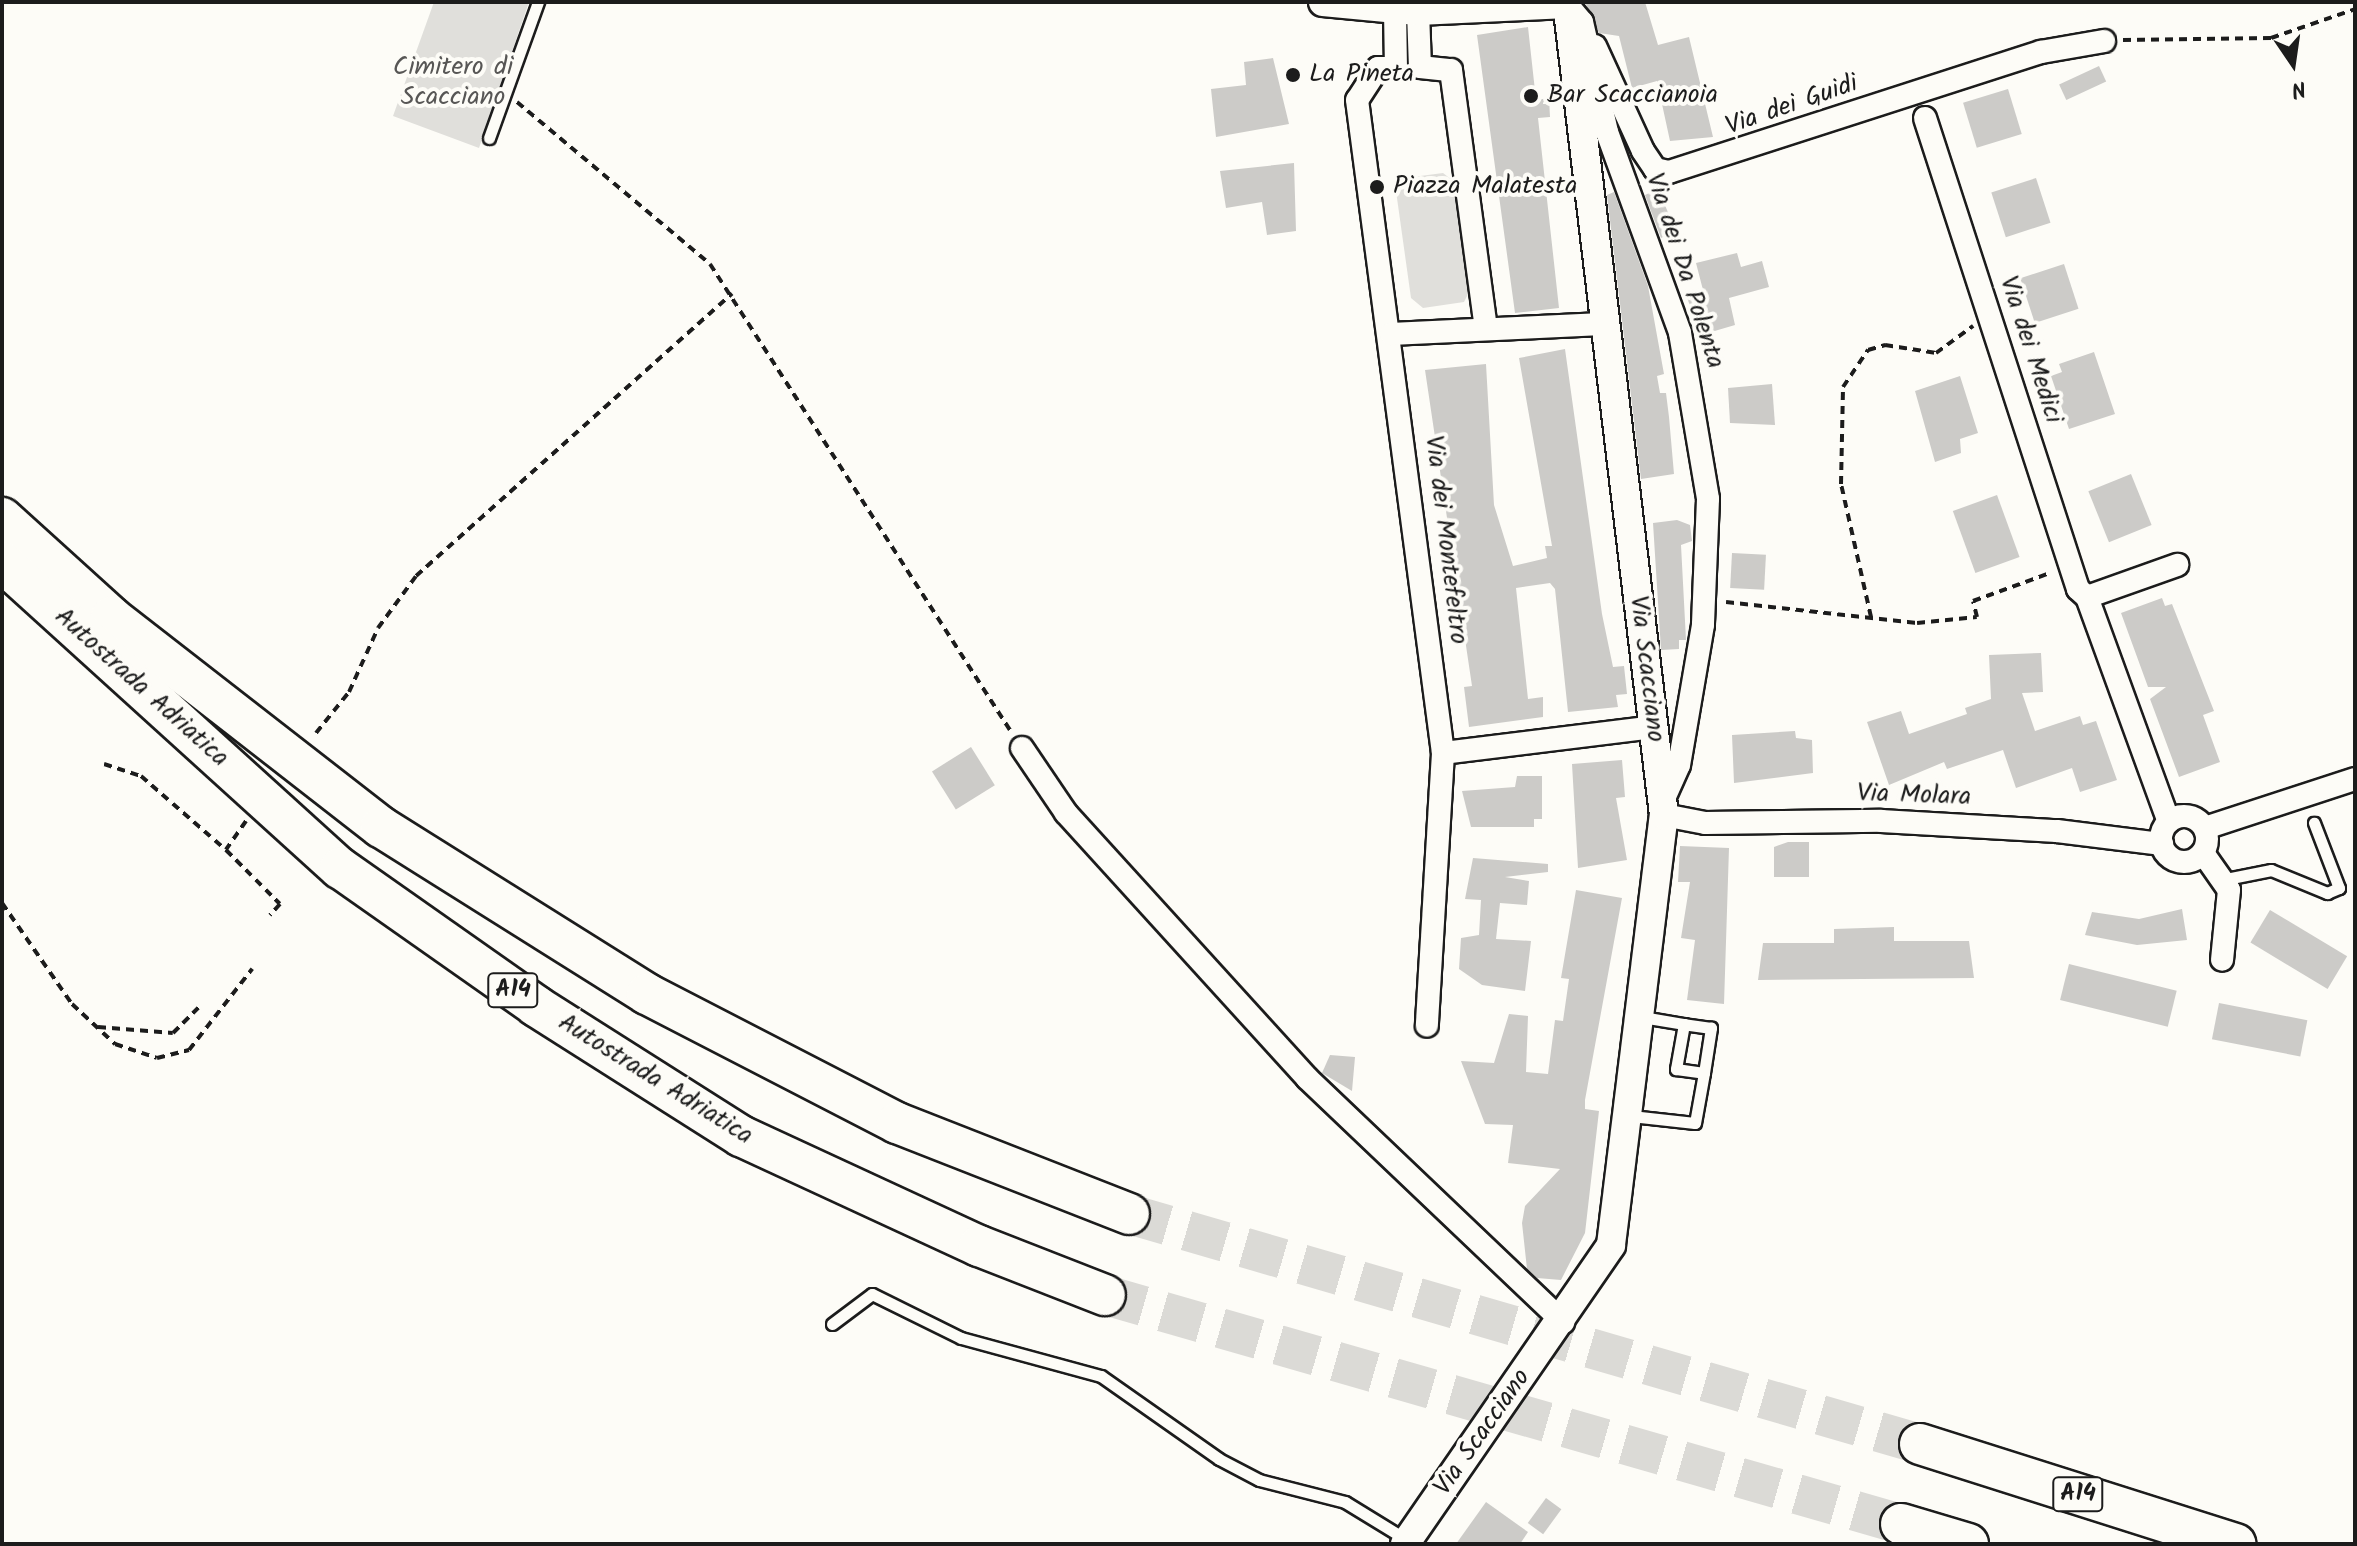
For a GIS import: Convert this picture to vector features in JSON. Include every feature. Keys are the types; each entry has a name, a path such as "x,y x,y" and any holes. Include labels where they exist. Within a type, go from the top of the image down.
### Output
{"highway":[{"name":"Autostrada Adriatica","path":"2,518 111,617 381,827 647,994 897,1123 1129,1214"},
{"name":"Autostrada Adriatica","path":"2,562 340,868 536,1006 741,1136 979,1246 1105,1295"},
{"name":"A14","path":"1920,1444 2236,1544"},
{"path":"1901,1524 1968,1544"}],"street":[{"path":"1323,2 1406,11 1572,9"},
{"name":"Via dei Guidi","path":"1572,9 1643,151 1655,169 1669,172 2041,52 2104,41"},
{"name":"Via Scacciano","path":"1406,1542 1563,1322 1611,1245 1631,1116 1642,1017 1663,808 1602,324 1572,9"},
{"name":"Via dei Da Polenta","path":"1572,9 1607,132 1693,387 1708,499 1704,599 1679,765 1663,808"},
{"path":"1406,11 1420,67 1451,70 1486,329"},
{"path":"1406,11 1396,68 1378,68 1357,100 1391,334 1602,324"},
{"name":"Via dei Medici","path":"1925,118 2070,566 2087,597 2169,822"},
{"name":"Via dei Montefeltro","path":"1391,334 1443,753 1427,1026"},
{"path":"2087,597 2177,565"},
{"path":"1443,753 1654,727"},
{"path":"1022,748 1066,813 1307,1078 1563,1322"},
{"path":"2205,828 2355,779"},
{"name":"Via Molara","path":"1663,808 1705,823 1881,821 2057,831 2162,844 2176,860 2203,853"},
{"path":"2162,844 2169,822 2188,816 2205,828"},
{"path":"2205,828 2203,853 2226,879 2222,960"}],"lane":[{"path":"489,138 538,2"},
{"path":"2226,879 2271,870 2327,893 2339,888 2314,823"},
{"path":"1631,1116 1695,1123 1711,1028 1642,1017"},
{"path":"1684,1024 1676,1069 1704,1073"},
{"path":"832,1324 872,1294 961,1338 1101,1376 1219,1459 1259,1480 1345,1502 1406,1542"}],"path":[{"path":"2104,41 2271,38 2355,9"},
{"path":"505,93 606,170 710,264 732,293 1022,748"},
{"path":"316,733 349,692 378,628 416,576 732,293"},
{"path":"1871,617 1838,458 1843,387 1868,350 1885,345 1936,353 1958,332 1990,320"},
{"path":"1704,599 1917,623 1977,617 1973,601 2070,566"},
{"path":"104,764 141,776 226,850 280,904 270,915"},
{"path":"226,850 246,821"},
{"path":"2,903 72,1004 115,1044 157,1058 189,1050 252,969"},
{"path":"96,1027 173,1033 202,1004"}],"green space":[{"name":"Cimitero di Scacciano","path":"434,2 529,2 479,148 393,116"},
{"path":"1443,173 1456,183 1472,286 1464,302 1423,308 1411,298 1396,191 1405,178"}],"building":[{"path":"1585,2 1645,2 1658,45 1689,37 1713,137 1670,141 1657,81 1632,88 1619,36 1599,33"},
{"path":"1528,27 1536,100 1549,98 1550,117 1538,118 1559,308 1515,313 1477,35"},
{"path":"1273,58 1289,124 1216,137 1211,89 1246,85 1244,62"},
{"path":"2099,66 2106,81 2066,100 2059,85"},
{"path":"2008,89 2022,134 1977,148 1963,103"},
{"path":"1294,163 1296,231 1267,235 1262,202 1226,208 1220,171"},
{"path":"2036,178 2051,223 2006,237 1991,193"},
{"path":"1658,189 1676,231 1661,238 1645,195"},
{"path":"1614,192 1648,286 1664,374 1657,376 1660,393 1666,393 1674,474 1641,479 1607,195"},
{"path":"1737,253 1741,267 1762,261 1769,287 1729,298 1735,325 1701,335 1686,295 1703,290 1696,263"},
{"path":"2064,264 2079,309 2035,323 2020,278"},
{"path":"1565,349 1602,614 1613,667 1624,666 1627,694 1616,695 1618,707 1568,712 1555,589 1550,583 1516,588 1528,699 1543,697 1543,717 1469,727 1464,687 1472,686 1425,370 1486,364 1494,505 1513,566 1547,558 1545,546 1552,546 1519,358"},
{"path":"2094,352 2115,414 2069,429 2051,376 2062,372 2059,364"},
{"path":"1960,376 1978,433 1960,439 1961,453 1935,462 1915,391"},
{"path":"1772,384 1775,425 1730,423 1728,388"},
{"path":"2131,474 2152,525 2109,542 2088,491"},
{"path":"1997,495 2020,557 1975,573 1953,511"},
{"path":"1677,520 1690,525 1692,541 1681,545 1686,640 1679,640 1679,649 1661,650 1653,523"},
{"path":"1732,553 1766,555 1764,590 1730,588"},
{"path":"2162,598 2165,606 2172,604 2214,711 2203,715 2220,762 2179,777 2150,699 2166,687 2148,687 2121,613"},
{"path":"2041,653 2043,692 2022,693 2035,731 2080,716 2083,725 2096,721 2117,780 2080,792 2072,768 2016,788 2003,750 1947,769 1944,762 1889,785 1867,722 1901,711 1909,734 1967,714 1965,708 1991,699 1989,655"},
{"path":"1795,731 1796,738 1812,740 1813,773 1734,783 1732,735"},
{"path":"971,747 995,785 956,810 932,771"},
{"path":"1622,760 1625,797 1616,798 1627,860 1578,868 1572,764"},
{"path":"1517,776 1542,776 1542,819 1534,819 1534,827 1471,827 1462,791 1515,787"},
{"path":"1788,842 1809,842 1809,877 1774,877 1774,847"},
{"path":"1680,846 1729,848 1724,1004 1687,1000 1695,940 1681,938 1690,882 1678,882"},
{"path":"1473,858 1548,864 1548,872 1505,877 1529,881 1527,905 1500,903 1496,939 1531,941 1525,991 1482,985 1459,969 1461,938 1479,935 1481,900 1465,899"},
{"path":"1576,890 1622,898 1585,1100 1585,1109 1599,1111 1585,1233 1561,1280 1537,1278 1527,1269 1522,1223 1525,1206 1560,1169 1508,1163 1513,1125 1485,1124 1461,1061 1494,1063 1509,1014 1528,1016 1526,1072 1548,1074 1555,1020 1563,1021 1569,979 1561,978"},
{"path":"2182,909 2187,940 2137,945 2085,935 2092,912 2139,919"},
{"path":"2270,910 2347,956 2328,989 2250,943"},
{"path":"1894,927 1894,941 1969,941 1974,978 1758,980 1763,943 1834,943 1834,929"},
{"path":"2069,964 2177,991 2168,1027 2060,1000"},
{"path":"2219,1003 2307,1020 2300,1056 2212,1039"},
{"path":"1330,1055 1355,1057 1352,1091 1322,1073"},
{"path":"1546,1498 1561,1509 1543,1534 1528,1523"},
{"path":"1486,1502 1528,1532 1520,1544 1456,1544"}],"tunnel":[{"path":"1129,1214 1920,1444"},
{"path":"1105,1295 1901,1524"}],"place":[{"name":"La Pineta","path":"1293,75"},
{"name":"Bar Scaccianoia","path":"1531,96"},
{"name":"Piazza Malatesta","path":"1377,187"}]}
